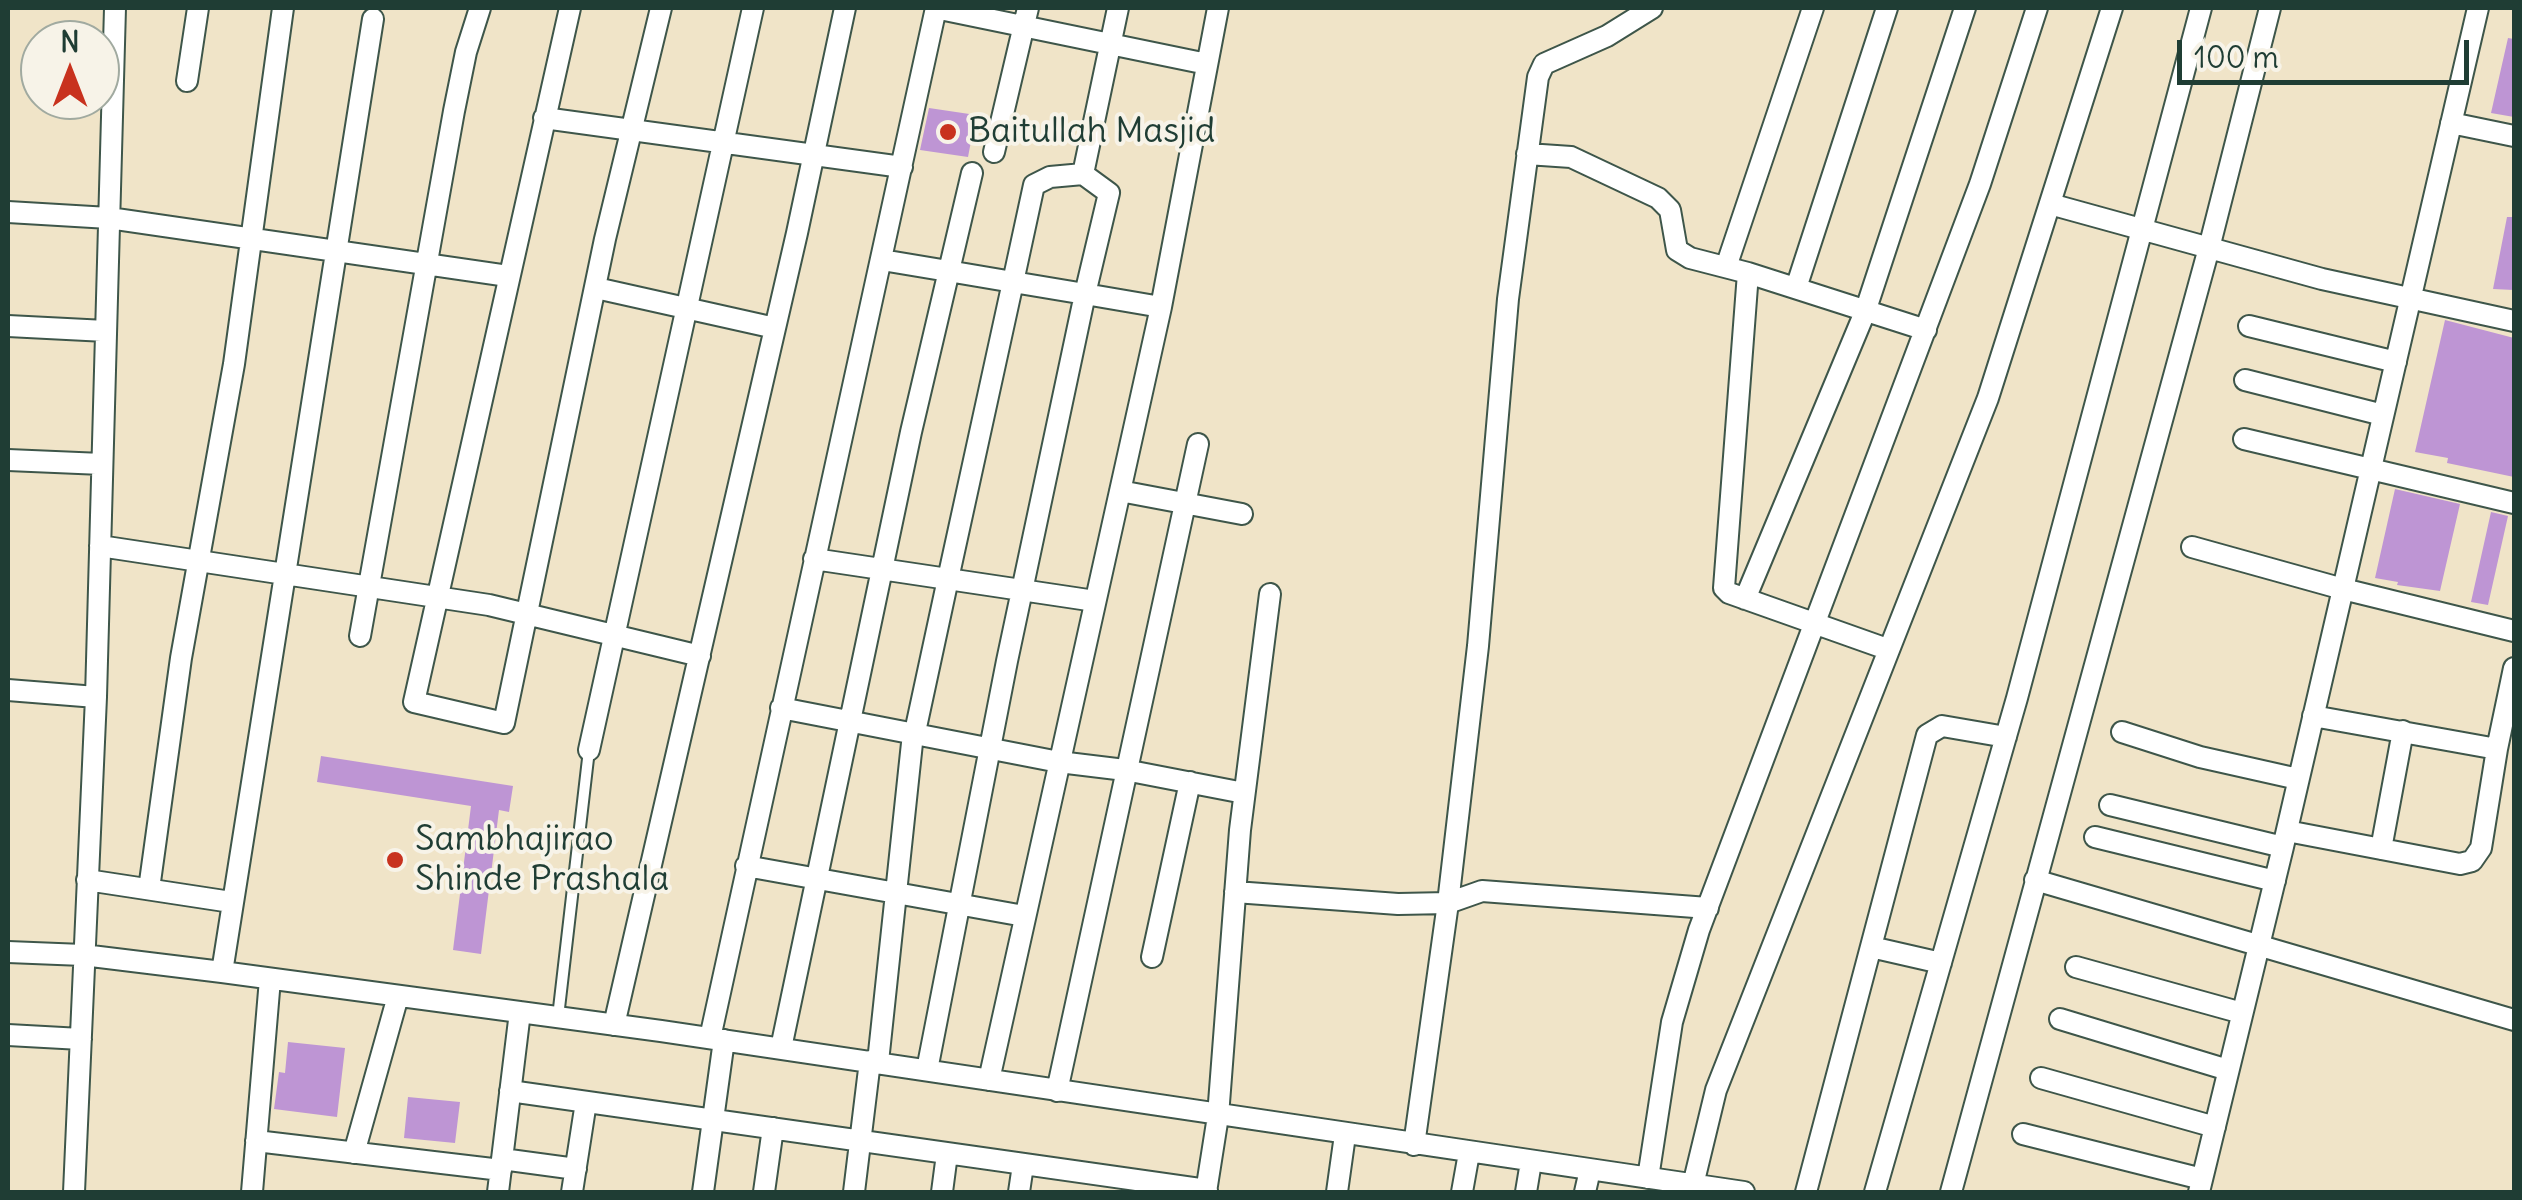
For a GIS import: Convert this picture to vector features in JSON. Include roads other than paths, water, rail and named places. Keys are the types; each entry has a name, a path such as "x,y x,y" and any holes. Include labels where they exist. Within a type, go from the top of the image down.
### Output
{"street":[{"path":"74,1192 96,697 115,8"},
{"path":"188,82 198,8"},
{"path":"149,889 181,658 234,364 283,8"},
{"path":"360,636 466,52 480,8"},
{"path":"570,8 414,702 504,723 596,288 661,8"},
{"path":"589,750 753,8"},
{"path":"614,1025 846,8"},
{"path":"703,1192 713,1120 717,1039 746,866 935,8 1026,17 1110,44 1207,64"},
{"path":"1082,174 1118,8"},
{"path":"989,1080 1161,307 1218,8"},
{"path":"1414,1145 1478,646 1508,299 1538,77 1544,64 1607,36 1652,8"},
{"path":"1726,268 1812,8"},
{"path":"1796,288 1887,8"},
{"path":"1745,599 1865,312 1965,8"},
{"path":"1648,1178 1672,1022 1708,908 1980,184 2037,8"},
{"path":"1705,1188 1716,1090 1988,398 2112,8"},
{"path":"1875,1192 2006,737 2202,8"},
{"path":"1951,1192 2270,8"},
{"path":"2023,1134 2201,1186 2478,8"},
{"path":"994,152 1026,17"},
{"path":"222,972 374,19"},
{"path":"544,118 902,167"},
{"path":"2451,123 2514,136"},
{"path":"1528,154 1571,157 1658,198 1670,210 1678,250 1690,258 1926,330"},
{"path":"781,1048 882,570 972,173"},
{"path":"854,1192 915,732 1034,186 1050,177 1082,174 1109,193 1022,590 927,1070"},
{"path":"2050,204 2322,279 2514,321"},
{"path":"8,212 109,218 508,276"},
{"path":"882,260 1161,307"},
{"path":"1748,273 1724,588 1745,599 1887,648"},
{"path":"596,288 775,328"},
{"path":"8,326 106,331"},
{"path":"2249,326 2396,362"},
{"path":"2245,380 2384,415"},
{"path":"2244,439 2514,503"},
{"path":"1057,1092 1198,444"},
{"path":"8,460 102,464"},
{"path":"1120,491 1242,514"},
{"path":"100,546 437,597 527,614 700,656"},
{"path":"2192,548 2514,631"},
{"path":"814,560 1095,600"},
{"path":"510,1092 1023,1165 1138,1187 1206,1191 1218,1116 1244,793 1270,594"},
{"path":"2110,805 2285,839 2381,849 2460,864 2472,861 2481,848 2496,749 2514,668"},
{"path":"8,690 96,697"},
{"path":"781,708 1244,793"},
{"path":"2313,716 2496,749"},
{"path":"1806,1192 1927,735 1942,726 2006,737"},
{"path":"2381,849 2403,731"},
{"path":"2122,732 2200,757 2298,779"},
{"path":"1152,957 1190,782"},
{"path":"2095,837 2275,880"},
{"path":"746,866 1024,916"},
{"path":"87,880 231,902"},
{"path":"2035,880 2514,1020"},
{"path":"1235,892 1398,904 1448,902 1482,891 1708,908"},
{"path":"1871,946 1940,963"},
{"path":"8,952 83,955 558,1016 1744,1192"},
{"path":"2076,967 2242,1013"},
{"path":"252,1192 270,979"},
{"path":"354,1153 398,996"},
{"path":"498,1192 520,1012"},
{"path":"2060,1018 2228,1070"},
{"path":"8,1035 81,1039"},
{"path":"2041,1078 2215,1127"},
{"path":"572,1192 586,1102"},
{"path":"764,1192 772,1128"},
{"path":"1337,1192 1346,1135"},
{"path":"256,1141 354,1153 576,1169"},
{"path":"1462,1192 1469,1153"},
{"path":"942,1192 948,1154"},
{"path":"1526,1192 1532,1162"},
{"path":"1019,1192 1023,1165"},
{"path":"1585,1192 1590,1170"}],"lane":[{"path":"558,1016 589,750"}],"place":[{"name":"Baitullah Masjid","path":"948,132"},
{"name":"Sambhajirao Shinde Prashala","path":"395,860"}]}
